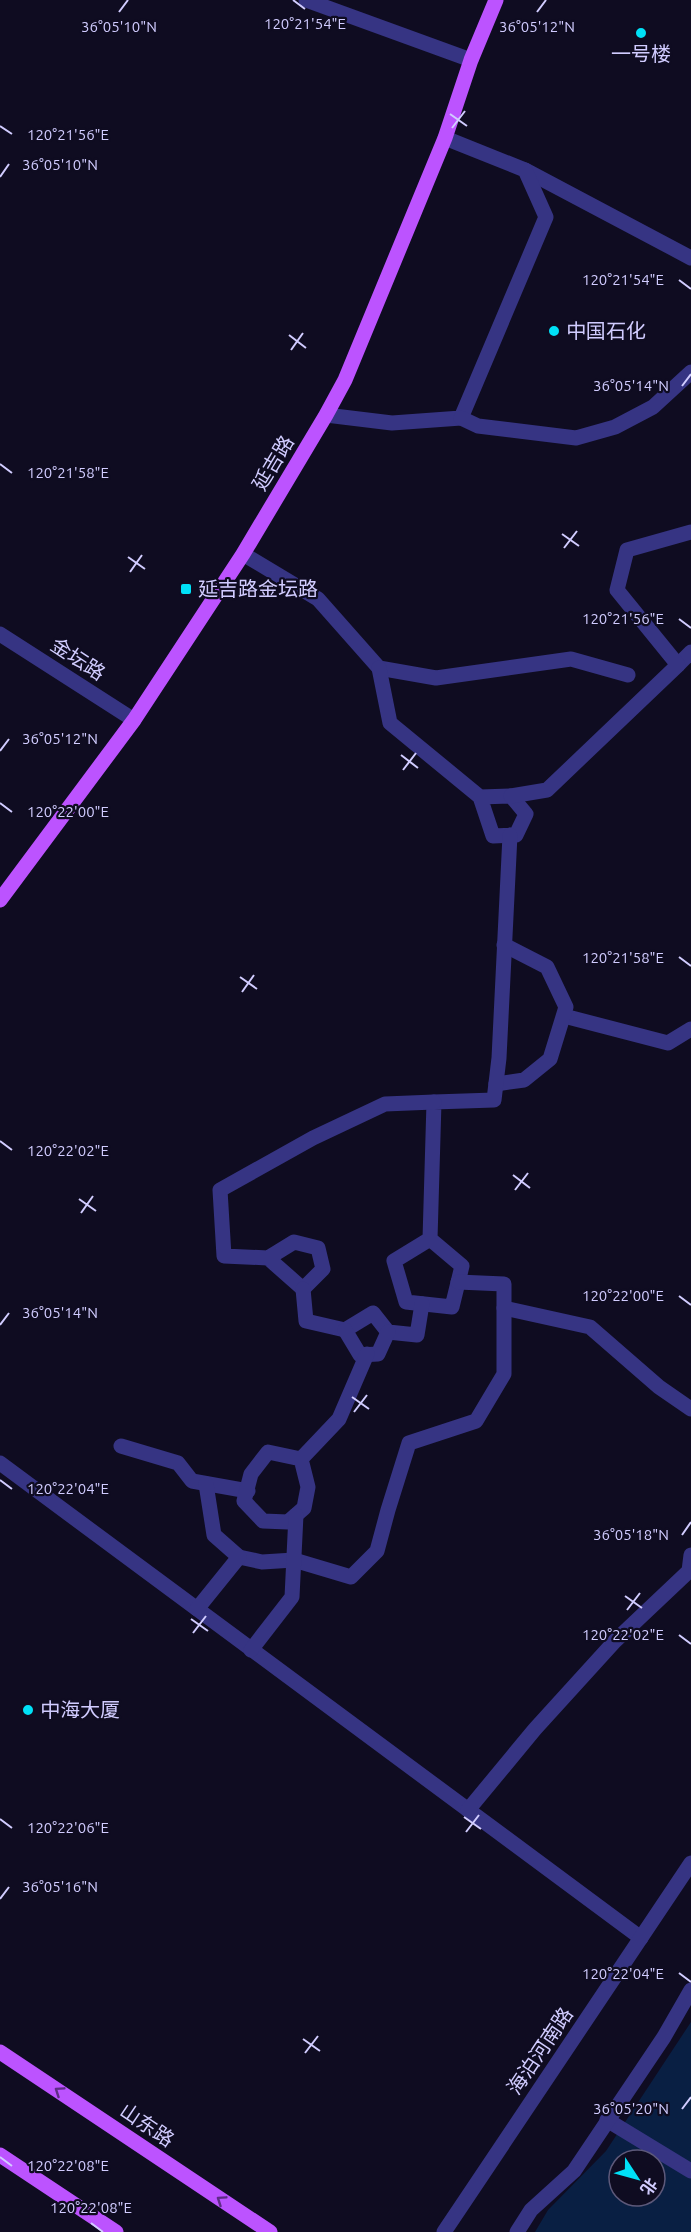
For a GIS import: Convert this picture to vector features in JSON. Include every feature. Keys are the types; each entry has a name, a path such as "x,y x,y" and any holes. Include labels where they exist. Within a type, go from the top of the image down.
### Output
{"main road":[{"name":"延吉路","path":"0,900 134,720 243,554 326,415 345,380 446,138 471,60 496,0"},
{"name":"山东路","path":"0,2052 270,2232"},
{"path":"0,2155 116,2232"}],"street":[{"path":"306,0 471,60"},
{"path":"446,138 525,170 691,258"},
{"path":"461,418 546,217 525,170"},
{"path":"326,415 392,423 461,418 478,426 576,438 615,427 654,407 691,372"},
{"path":"678,665 617,590 627,550 691,532"},
{"path":"243,554 318,599 379,668 390,723 480,797 493,836 516,835 526,814 511,796"},
{"name":"金坛路","path":"0,634 134,720"},
{"path":"480,797 511,796 547,790 691,652"},
{"path":"379,668 436,678 571,659 628,675"},
{"path":"303,1289 323,1269 318,1248 294,1242 268,1258 224,1256 220,1190 313,1138 385,1104 494,1101 500,1058 510,835"},
{"path":"496,1084 524,1080 550,1059 566,1006 547,966 504,945"},
{"path":"564,1016 668,1042 691,1029"},
{"path":"430,1239 434,1102"},
{"path":"430,1239 462,1266 452,1307 406,1302 394,1261 430,1239"},
{"path":"268,1258 303,1289 306,1322 345,1330 373,1313 387,1332 417,1335 422,1304"},
{"path":"206,1484 214,1535 239,1557 262,1562 294,1560 351,1577 377,1551 409,1443 476,1421 504,1374 504,1284 458,1282"},
{"path":"504,1308 590,1327 658,1387 691,1409"},
{"path":"345,1330 360,1355 378,1354 387,1332"},
{"path":"301,1459 339,1419 367,1354"},
{"path":"121,1446 178,1463 192,1481 248,1491"},
{"path":"268,1452 301,1459 308,1487 304,1508 288,1522 263,1521 244,1501 251,1474 268,1452"},
{"path":"0,1463 641,1938"},
{"path":"251,1650 292,1597 296,1515"},
{"path":"468,1810 535,1729 615,1641 689,1571 691,1555"},
{"path":"197,1610 239,1557"},
{"name":"海泊河南路","path":"444,2232 691,1863"},
{"path":"517,2232 531,2210 574,2171 664,2037 691,1990"},
{"path":"607,2120 691,2171"}],"water":[{"path":"691,2022 691,2232 535,2232 548,2210 607,2149 607,2208 667,2208 667,2148 608,2148"}],"place":[{"name":"一号楼","path":"641,33"},
{"name":"中国石化","path":"554,331"},
{"name":"延吉路金坛路","path":"186,589"},
{"name":"中海大厦","path":"28,1710"}]}
